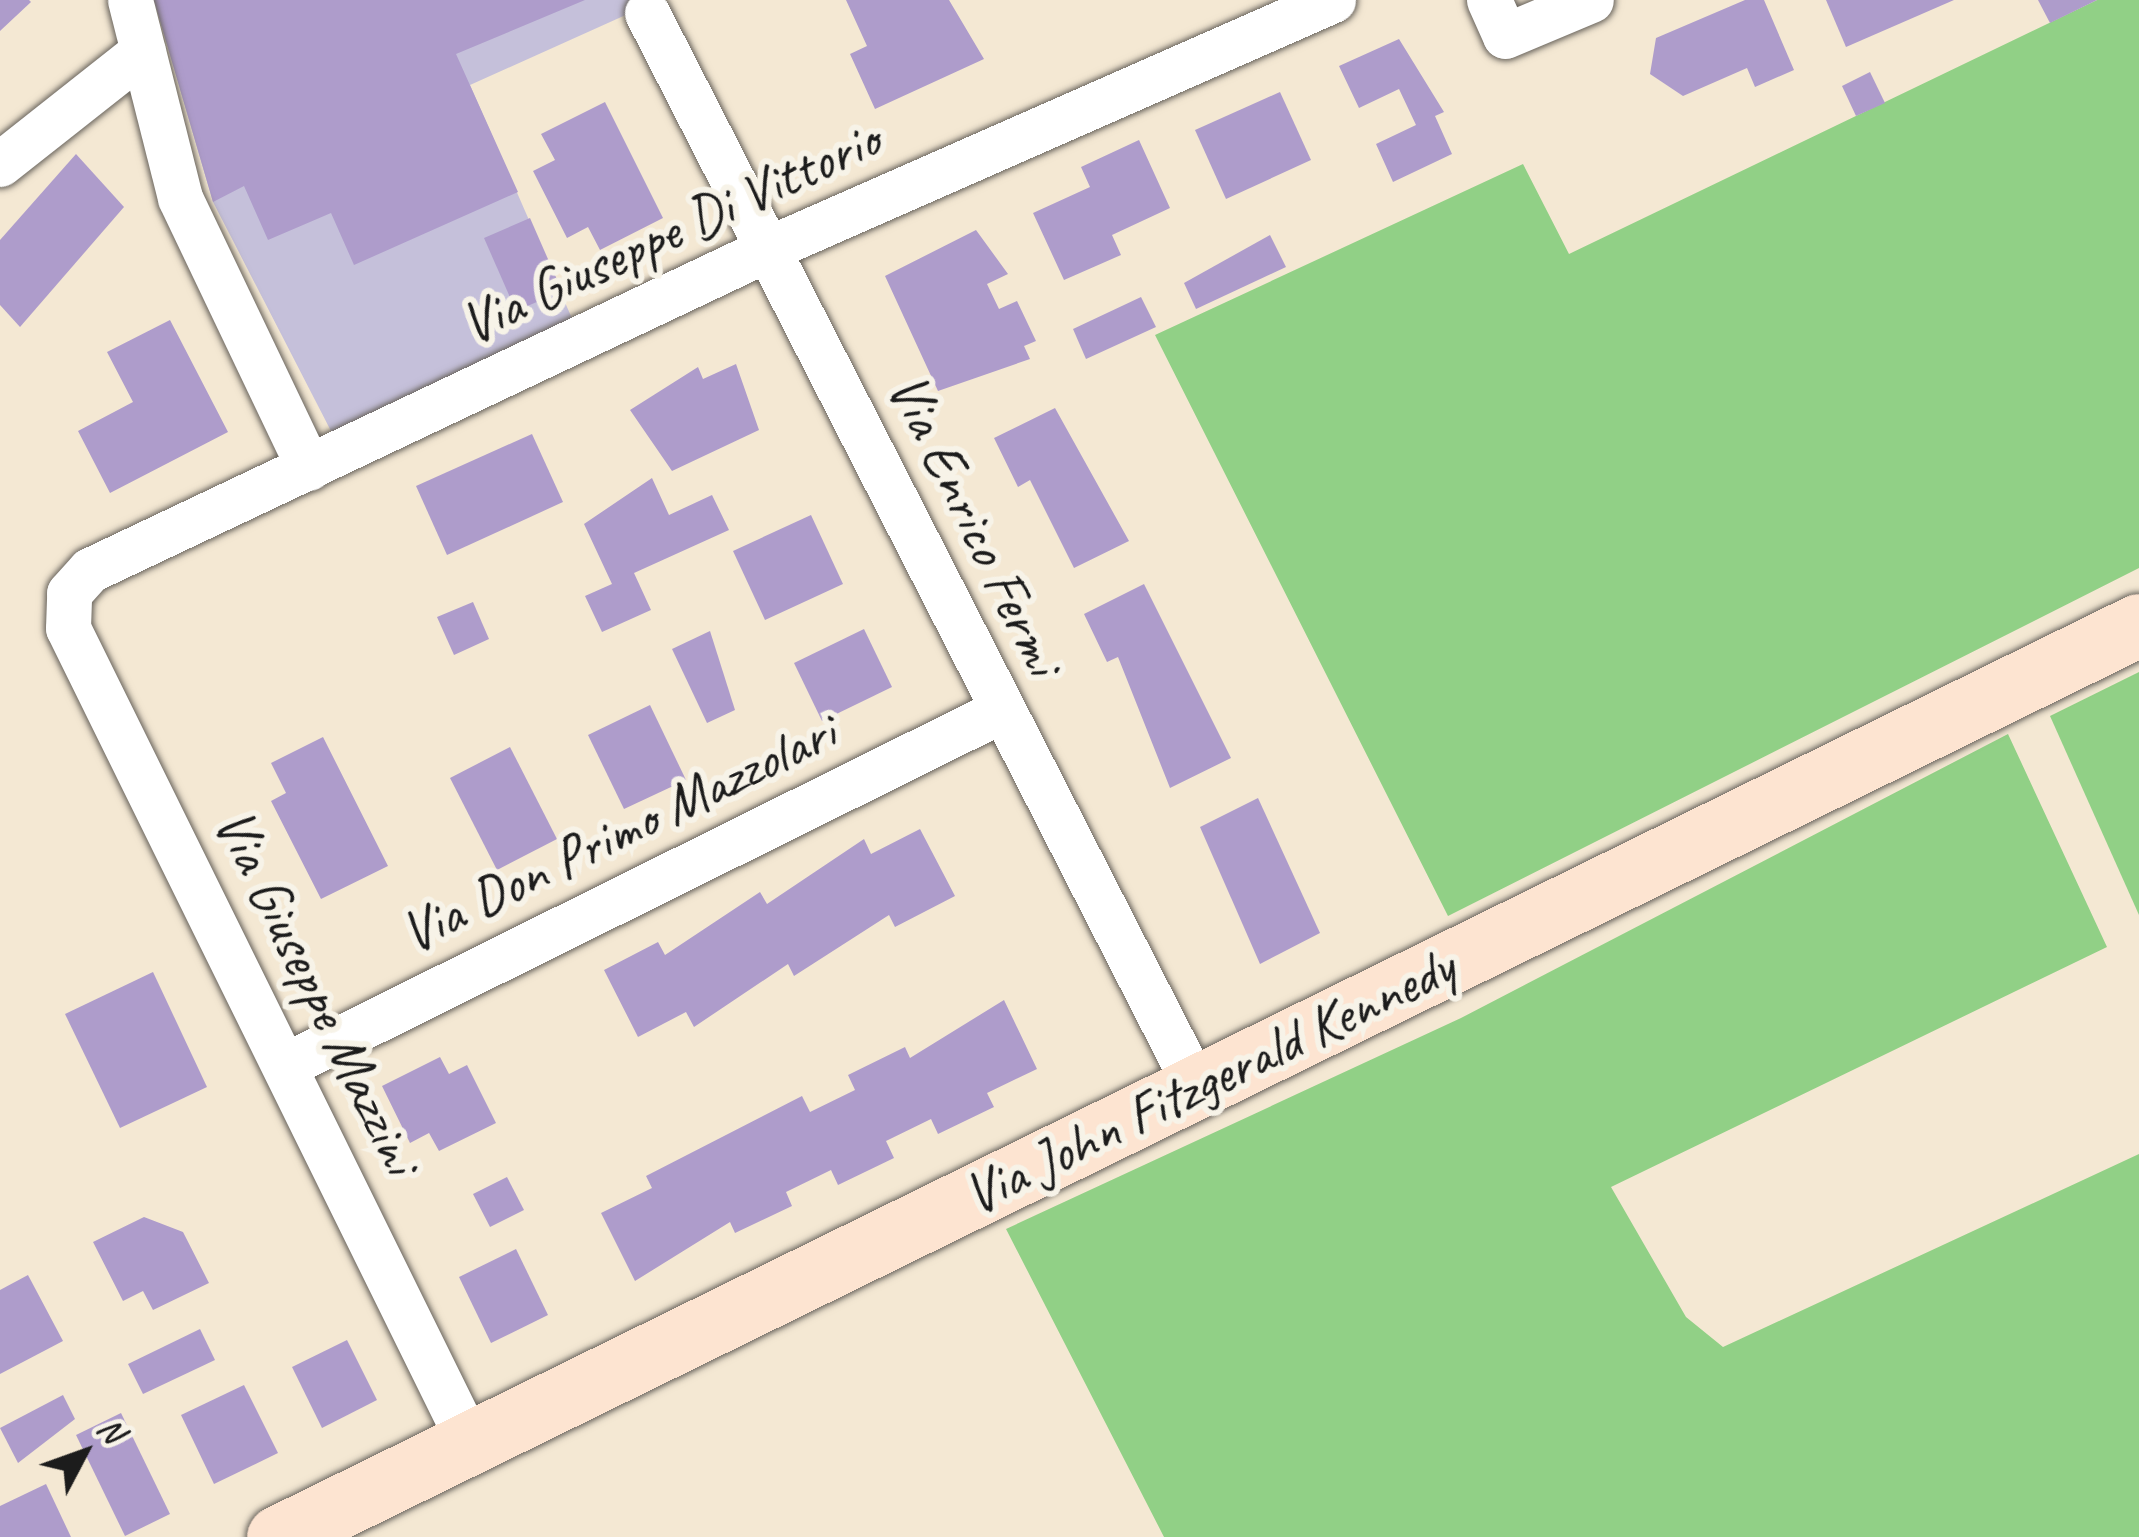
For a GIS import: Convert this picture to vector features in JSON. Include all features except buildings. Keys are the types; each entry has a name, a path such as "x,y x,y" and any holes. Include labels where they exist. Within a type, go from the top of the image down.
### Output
{"street":[{"path":"130,0 181,198 309,468"},
{"name":"Via Giuseppe Di Vittorio","path":"69,593 90,570 772,248 1333,0"},
{"path":"1497,18 1591,0"},
{"name":"Via Enrico Fermi","path":"647,13 772,248 1000,711 1196,1087"},
{"path":"0,164 143,51"},
{"name":"Via Giuseppe Mazzini","path":"69,593 68,628 290,1063 469,1442"},
{"name":"Via John Fitzgerald Kennedy","path":"278,1537 2139,625"},
{"name":"Via Don Primo Mazzolari","path":"290,1063 1000,711"}],"shaded area":[{"path":"154,0 659,0 470,85 574,323 332,433 213,202"}],"green space":[{"path":"2097,0 2139,0 2139,568 1448,916 1155,335 1523,164 1569,254"},
{"path":"2139,672 2139,915 2050,716"},
{"path":"2008,734 2107,947 1611,1187 1686,1317 1723,1347 2139,1154 2139,1537 1164,1537 1006,1229 1461,1018"}]}
